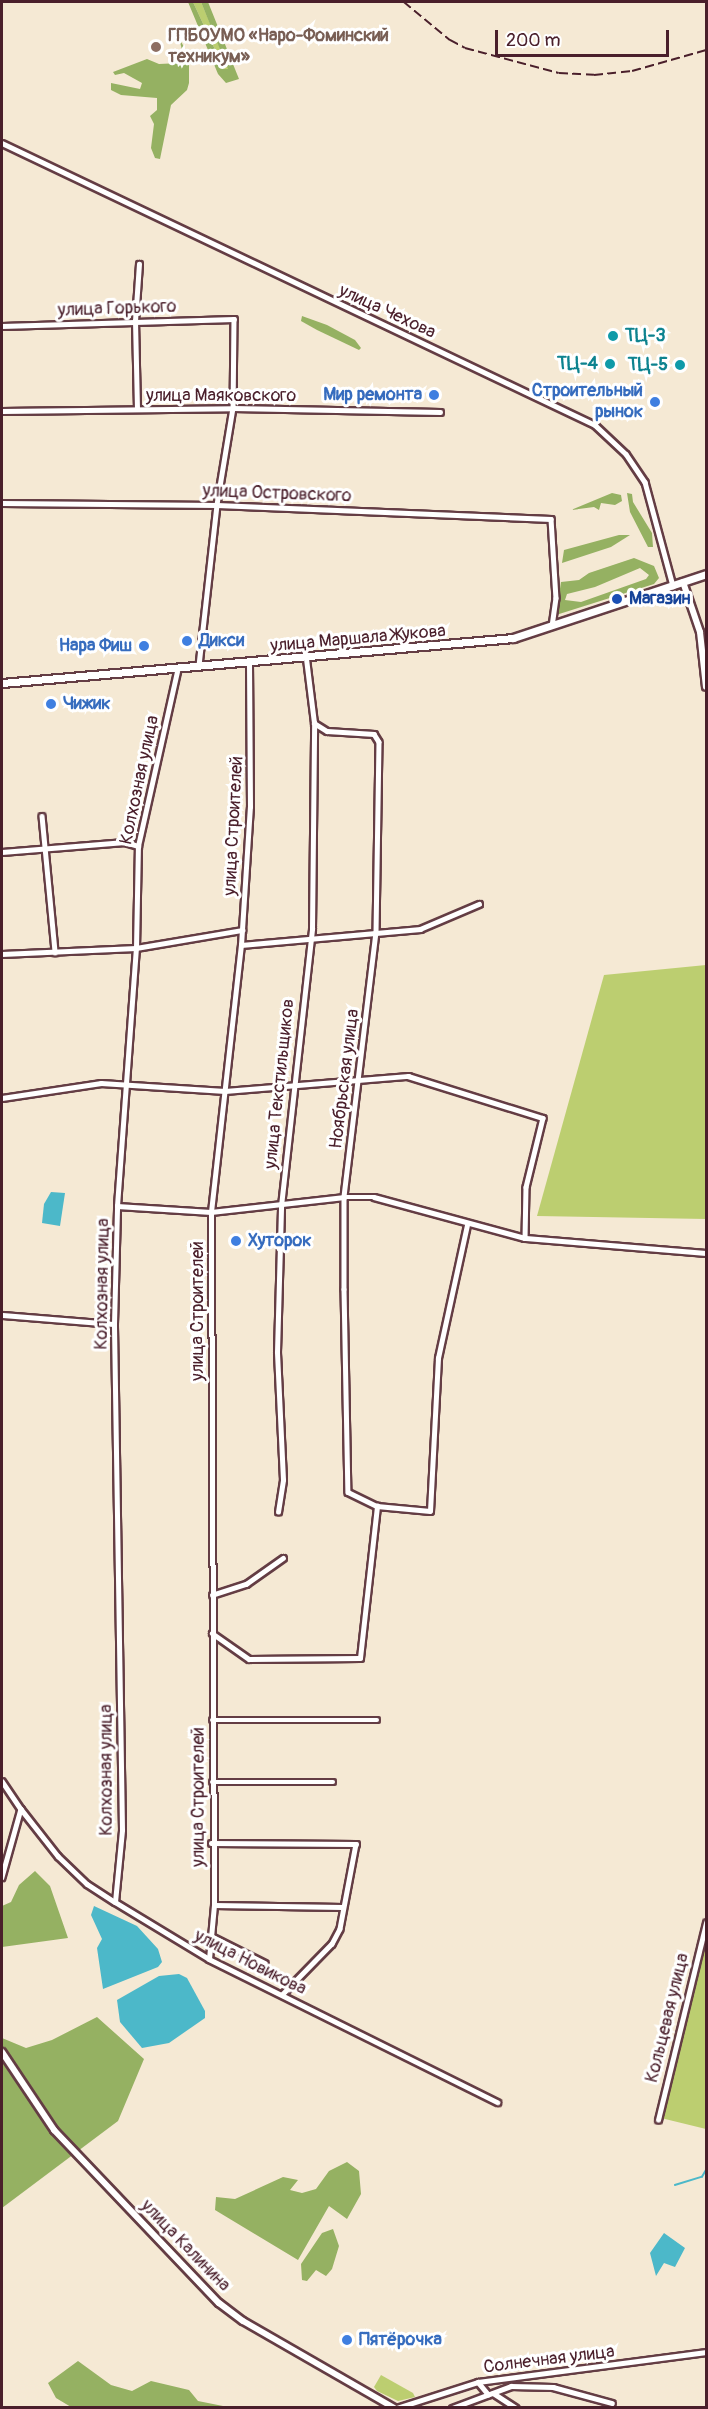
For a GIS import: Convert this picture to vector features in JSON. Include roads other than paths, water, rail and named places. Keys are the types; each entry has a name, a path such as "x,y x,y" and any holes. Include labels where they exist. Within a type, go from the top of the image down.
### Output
{"main road":[{"name":"улица Маршала Жукова","path":"2,683 177,671 479,644 552,627 706,574"}],"street":[{"name":"улица Чехова","path":"2,143 595,425 626,453 645,482 673,586"},
{"path":"137,410 135,321 139,264"},
{"name":"улица Горького","path":"2,326 234,319 233,408"},
{"path":"198,669 217,505 233,408"},
{"name":"улица Маяковского","path":"2,411 233,408 440,412"},
{"name":"улица Островского","path":"2,503 217,505 551,519 556,598 552,627"},
{"path":"683,582 700,632 706,687"},
{"name":"улица Текстильщиков","path":"278,1512 283,1480 277,1352 281,1206 311,939 314,723 306,659"},
{"name":"улица Строителей","path":"209,1959 213,1937 214,1905 211,1843 211,1212 241,945 250,797 249,664"},
{"name":"Колхозная улица","path":"115,1902 122,1830 114,1324 117,1206 136,948 138,846 177,671"},
{"name":"Ноябрьская улица","path":"314,723 327,731 374,734 379,742 376,932 344,1197 348,1492 377,1506"},
{"path":"42,816 55,951"},
{"path":"2,852 125,842 138,846"},
{"path":"241,945 420,929 479,904"},
{"path":"2,954 136,948 242,930"},
{"path":"2,1098 127,1083 225,1091 359,1082 408,1076 543,1118 526,1187 525,1238"},
{"path":"117,1206 211,1212 281,1206 344,1197 374,1197 467,1225 525,1238 706,1253"},
{"path":"212,1633 249,1659 360,1658 377,1506 430,1511 438,1358 467,1225"},
{"path":"2,1307 2,1314 114,1324"},
{"path":"212,1595 246,1584 283,1558"},
{"path":"212,1720 377,1720"},
{"name":"улица Новикова","path":"2,1781 58,1856 87,1884 209,1959 497,2102"},
{"path":"212,1782 333,1782"},
{"path":"2,1877 21,1809"},
{"path":"211,1843 357,1844 342,1907 340,1929 332,1944 282,1995"},
{"path":"214,1905 342,1907"},
{"name":"Кольцевая улица","path":"658,2120 706,1923"},
{"path":"213,1937 265,1963"},
{"name":"улица Калинина","path":"2,2052 54,2130 219,2303 243,2321 395,2408"},
{"name":"Солнечная улица","path":"395,2408 478,2382 706,2352"},
{"path":"478,2382 490,2394 516,2408"},
{"path":"452,2408 512,2386 554,2387 612,2403"}],"water":[{"path":"51,1192 65,1193 60,1226 42,1223 44,1204"},
{"path":"94,1906 137,1926 158,1949 162,1962 158,1967 103,1989 97,1948 102,1939 91,1915"},
{"path":"179,1974 187,1978 205,2011 205,2018 169,2043 142,2048 120,2022 117,2000 159,1976"},
{"path":"664,2233 685,2248 675,2267 664,2263 656,2276 650,2253"}],"waterway":[{"path":"675,2185 702,2177 706,2170"}],"railway":[{"path":"404,2 450,40 465,48 559,73 594,75 632,71 706,50"}],"place":[{"name":"ГПБОУМО «Наро-Фоминский техникум»","path":"156,47"},
{"name":"ТЦ-3","path":"613,336"},
{"name":"ТЦ-4","path":"610,364"},
{"name":"ТЦ-5","path":"680,365"},
{"name":"Мир ремонта","path":"434,395"},
{"name":"Строительный рынок","path":"655,402"},
{"name":"Магазин","path":"617,599"},
{"name":"Дикси","path":"187,641"},
{"name":"Нара Фиш","path":"144,646"},
{"name":"Чижик","path":"51,704"},
{"name":"Хуторок","path":"236,1241"},
{"name":"Пятёрочка","path":"347,2340"}]}
